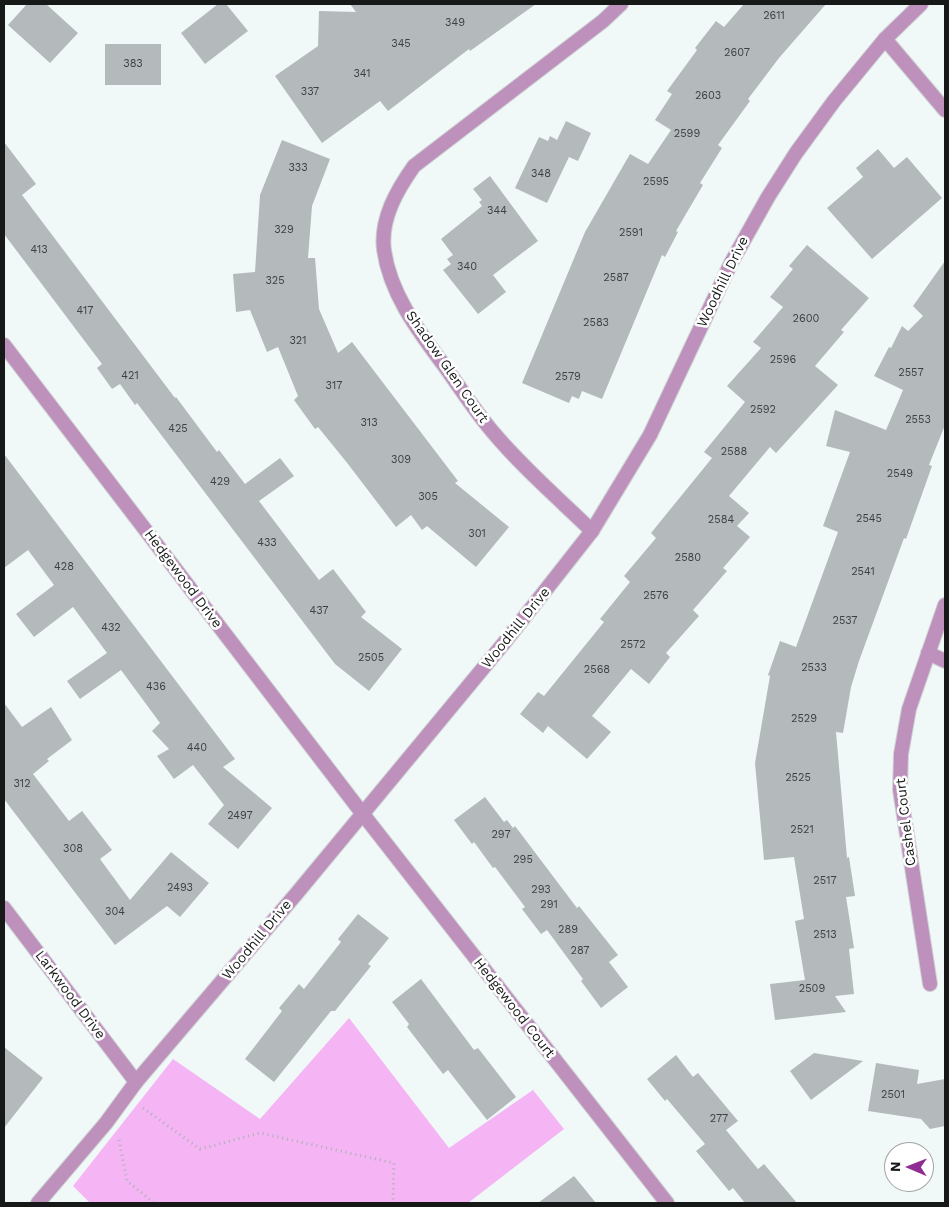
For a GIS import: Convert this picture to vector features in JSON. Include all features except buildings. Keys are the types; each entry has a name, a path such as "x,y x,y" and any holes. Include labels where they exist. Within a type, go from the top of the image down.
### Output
{"street":[{"name":"Shadow Glen Court","path":"592,531 521,464 485,422 414,323 392,285 384,248 386,218 398,188 414,166 603,21 621,4"},
{"name":"Woodhill Drive","path":"38,1203 106,1123 136,1082 297,893 504,643 592,531 650,435 731,263 796,153 834,101 885,39 921,4"},
{"path":"885,39 945,110"},
{"name":"Hedgewood Drive","path":"4,346 362,813"},
{"name":"Cashel Court","path":"930,984 900,790 901,754 909,709 945,605"},
{"path":"928,653 945,661"},
{"name":"Hedgewood Court","path":"362,813 666,1203"},
{"name":"Larkwood Drive","path":"4,908 136,1082"}],"path":[{"path":"138,1104 200,1149 260,1133 394,1163 393,1203"},
{"path":"117,1131 127,1181 154,1203"}],"shaded area":[{"path":"349,1018 449,1148 533,1090 564,1129 468,1203 90,1203 73,1186 173,1059 260,1119"}]}
